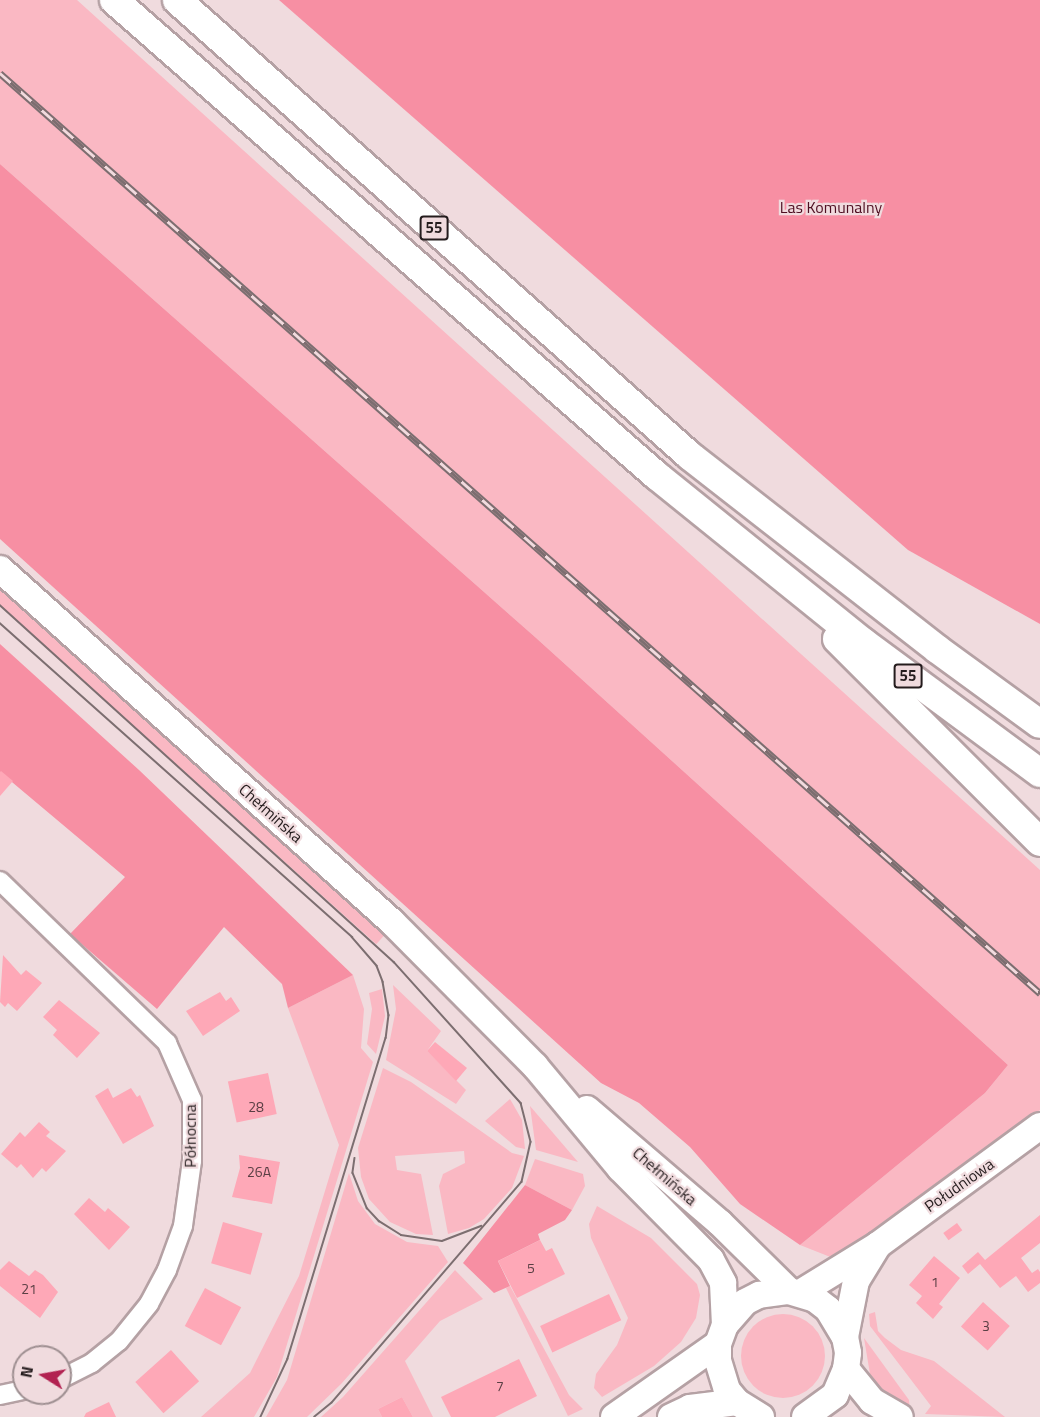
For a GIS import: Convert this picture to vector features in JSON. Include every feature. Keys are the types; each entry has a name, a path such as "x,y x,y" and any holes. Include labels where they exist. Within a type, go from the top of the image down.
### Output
{"main road":[{"name":"55","path":"114,0 591,419 779,576 1040,773"},
{"name":"55","path":"177,0 690,456 937,649 1040,724"},
{"name":"Chełmińska","path":"0,569 392,922 535,1066 720,1223 794,1292 828,1309 845,1336"},
{"path":"779,576 901,705 1040,842"},
{"name":"Chełmińska","path":"535,1066 620,1168 711,1260 723,1283 720,1376 737,1402"},
{"name":"Południowa","path":"722,1335 752,1299 794,1292 878,1245 1040,1126"},
{"name":"Południowa","path":"846,1369 845,1336 856,1281 878,1245"},
{"path":"614,1417 722,1335"},
{"path":"806,1417 835,1395 846,1369 872,1401 900,1417"},
{"path":"671,1417 690,1408 737,1402 761,1417"}],"street":[{"name":"Północna","path":"0,881 167,1043 192,1100 192,1161 184,1215 167,1270 149,1304 119,1341 92,1363 72,1373"}],"shaded area":[{"path":"0,0 77,0 1040,870 1040,1110 838,1260 800,1245 985,1093 1008,1065 535,637 0,164"},
{"path":"0,588 385,935 376,944 0,605"},
{"path":"353,975 364,1009 361,1048 373,1062 277,1377 254,1417 201,1417 250,1373 299,1276 339,1145 288,1008"},
{"path":"393,985 441,1031 427,1051 466,1090 456,1104 386,1060 396,1009"},
{"path":"382,989 385,1016 376,1054 367,1044 372,1009 369,993"},
{"path":"383,1068 411,1082 512,1153 524,1156 512,1188 484,1219 469,1228 448,1234 439,1186 443,1174 465,1163 464,1151 395,1156 397,1170 421,1174 433,1235 416,1234 390,1222 369,1199 361,1177 358,1148"},
{"path":"510,1099 522,1120 525,1149 516,1147 485,1121"},
{"path":"530,1106 578,1162 536,1150"},
{"path":"535,1159 583,1174 585,1186 572,1210 525,1185"},
{"path":"349,1173 358,1201 375,1224 407,1242 438,1246 448,1262 342,1383 307,1417 266,1417 287,1380"},
{"path":"597,1206 651,1238 697,1284 700,1295 696,1318 681,1342 654,1366 602,1397 594,1388 596,1374 617,1345 628,1318 591,1238 589,1224"},
{"path":"455,1270 483,1299 440,1321 405,1361 433,1417 413,1417 402,1397 378,1409 382,1417 321,1417 343,1397"},
{"path":"510,1286 569,1395 583,1409 568,1416 506,1288"},
{"path":"875,1312 878,1331 885,1338 901,1350 934,1361 1005,1417 925,1414 931,1406 870,1326 869,1314"},
{"path":"783,1314 799,1317 813,1326 822,1340 825,1356 822,1372 813,1386 799,1395 783,1398 767,1395 753,1386 744,1372 741,1356 744,1340 753,1326 767,1317"},
{"path":"864,1338 909,1400 910,1410 878,1390 871,1380"}],"green space":[{"name":"Las Komunalny","path":"279,0 1040,0 1040,624 908,550"},
{"path":"0,164 535,637 1008,1065 985,1093 800,1245 740,1204 690,1147 639,1103 601,1083 0,539"},
{"path":"0,644 139,770 353,975 288,1008 282,984 224,927 157,1009 70,934 125,877 0,772"},
{"path":"525,1185 572,1210 565,1220 538,1234 540,1240 498,1261 510,1286 494,1293 463,1263"}],"building":[{"path":"0,772 13,781 0,796"},
{"path":"3,955 21,975 26,970 42,983 17,1011 8,1003 5,1007 0,1002"},
{"path":"220,992 226,1001 231,997 240,1011 203,1036 186,1011"},
{"path":"59,1000 100,1033 77,1058 53,1035 57,1030 43,1017"},
{"path":"435,1042 467,1068 456,1081 427,1051"},
{"path":"268,1073 277,1114 237,1123 228,1082"},
{"path":"108,1088 113,1098 131,1088 137,1097 140,1095 154,1126 123,1144 95,1096"},
{"path":"39,1122 50,1132 46,1136 66,1151 46,1172 42,1168 33,1178 21,1164 17,1168 1,1154 20,1132 25,1137"},
{"path":"239,1155 280,1162 272,1204 232,1197 240,1168"},
{"path":"89,1198 105,1212 108,1208 130,1227 109,1250 74,1214"},
{"path":"1040,1215 1040,1243 1021,1258 1032,1273 1038,1269 1040,1272 1040,1283 1028,1292 1016,1276 1000,1288 980,1264 968,1274 962,1266 978,1252 985,1260"},
{"path":"223,1222 262,1233 251,1275 211,1263"},
{"path":"957,1223 962,1230 949,1240 943,1233"},
{"path":"540,1240 546,1251 552,1248 565,1274 517,1298 498,1261"},
{"path":"934,1256 960,1278 939,1304 943,1307 933,1319 916,1303 922,1296 909,1285"},
{"path":"9,1261 29,1276 35,1270 43,1275 58,1292 40,1318 0,1286 0,1270"},
{"path":"205,1288 241,1307 221,1345 185,1326"},
{"path":"609,1294 621,1320 552,1352 540,1326"},
{"path":"983,1302 1010,1326 988,1351 961,1327"},
{"path":"171,1350 199,1381 163,1413 135,1382"},
{"path":"519,1359 537,1396 495,1417 451,1417 441,1397"},
{"path":"402,1397 413,1417 382,1417 378,1409"},
{"path":"109,1402 116,1417 84,1417 86,1413"}],"tram line":[{"path":"0,605 394,962 521,1103 531,1142 522,1182 332,1403 315,1417"},
{"path":"0,623 352,937 377,966 383,982 389,1015 386,1038 288,1359 261,1417"},
{"path":"355,1158 353,1173 367,1208 379,1221 401,1235 442,1241 481,1226"}],"railway":[{"path":"0,73 1040,993"}]}
